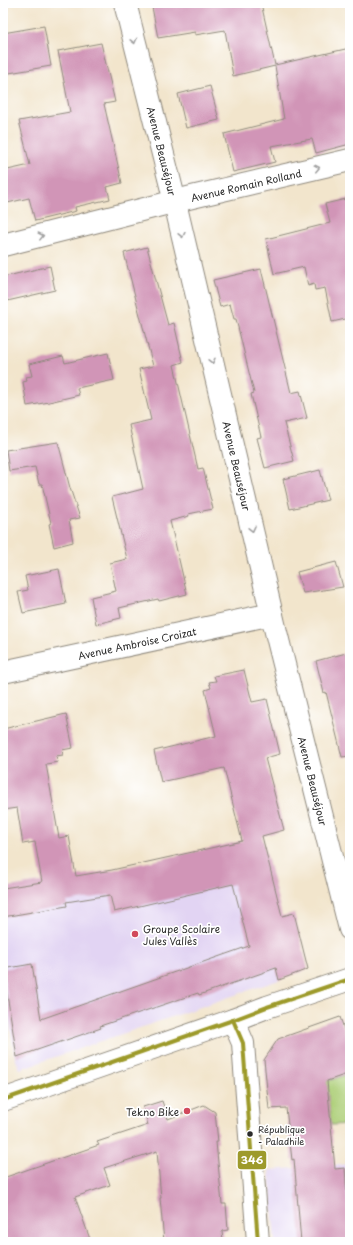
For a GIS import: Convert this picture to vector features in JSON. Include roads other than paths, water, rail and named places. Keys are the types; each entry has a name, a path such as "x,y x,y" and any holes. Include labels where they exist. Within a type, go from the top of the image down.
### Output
{"street":[{"name":"Avenue Beauséjour","path":"125,3 175,203 272,614 350,929"},
{"name":"Avenue Romain Rolland","path":"3,245 175,203 192,197 350,160"},
{"name":"Avenue Ambroise Croizat","path":"3,672 272,614"},
{"path":"3,1100 350,979"},
{"path":"233,1020 243,1043 258,1242"}],"place":[{"name":"Groupe Scolaire Jules Vallès","path":"135,934"},
{"name":"Tekno Bike","path":"187,1111"},
{"name":"République - Paladhile","path":"250,1134"}]}
